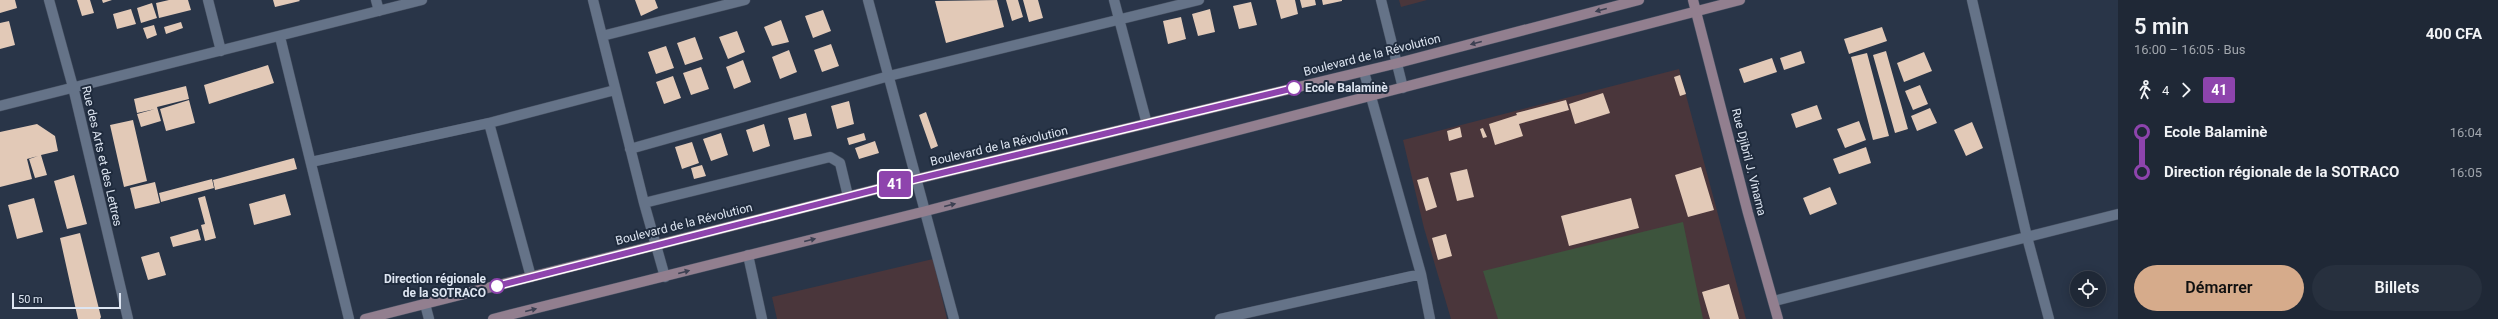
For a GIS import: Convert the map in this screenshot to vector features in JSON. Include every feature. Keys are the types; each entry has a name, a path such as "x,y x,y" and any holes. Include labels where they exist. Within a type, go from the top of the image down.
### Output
{"main road":[{"name":"Boulevard de la Révolution","path":"365,319 848,196 1364,72 1639,0"},
{"name":"Rue Djibril J. Vinama","path":"1693,0 1748,213 1778,319"},
{"path":"493,319 665,277 1372,97 1696,10 1740,0"}],"street":[{"name":"Rue des Arts et des Lettres","path":"49,0 72,87 128,319"},
{"path":"208,0 221,51"},
{"path":"376,0 379,11"},
{"path":"0,106 422,0"},
{"path":"593,0 644,203 665,277"},
{"path":"602,36 745,0"},
{"path":"868,0 954,319"},
{"path":"1114,0 1147,124"},
{"path":"630,149 889,76 1199,0"},
{"path":"1381,0 1398,63 1403,88"},
{"path":"1972,0 2049,319"},
{"path":"280,36 349,319"},
{"path":"1364,72 1421,274 1430,319"},
{"path":"311,162 489,123 615,90"},
{"path":"489,123 531,277"},
{"path":"644,203 830,157 840,163 848,196"},
{"path":"1774,302 2118,214"},
{"path":"748,255 762,319"},
{"path":"1220,319 1421,274"},
{"path":"425,304 428,319"}],"shaded area":[{"path":"1399,0 1427,0 1401,7"},
{"path":"1679,69 1746,319 1451,319 1424,228 1403,140"},
{"path":"933,259 947,319 777,319 772,297"}],"green space":[{"path":"1683,222 1703,319 1498,319 1483,271"}],"building":[{"path":"0,0 15,0 17,8 0,13"},
{"path":"77,0 90,0 94,13 82,16"},
{"path":"102,0 112,0 103,3"},
{"path":"169,0 188,0 191,10 159,18 156,3"},
{"path":"273,0 299,0 300,1 275,7"},
{"path":"635,0 655,0 658,8 641,16"},
{"path":"997,0 1004,27 946,43 935,1"},
{"path":"1006,0 1018,0 1023,17 1012,21"},
{"path":"1023,0 1038,0 1043,18 1029,22"},
{"path":"1276,0 1295,0 1298,14 1281,19"},
{"path":"1300,0 1315,0 1316,5 1302,8"},
{"path":"1322,0 1342,0 1342,1 1323,5"},
{"path":"1251,2 1257,25 1239,29 1233,6"},
{"path":"152,3 157,18 141,23 137,8"},
{"path":"131,9 136,24 117,29 113,14"},
{"path":"1210,9 1215,32 1198,36 1192,14"},
{"path":"823,10 831,31 813,38 805,16"},
{"path":"1181,17 1186,39 1168,44 1163,21"},
{"path":"781,20 789,42 772,46 764,27"},
{"path":"9,21 15,45 0,49 0,23"},
{"path":"181,22 183,28 166,34 164,27"},
{"path":"154,25 157,35 147,39 143,28"},
{"path":"1882,27 1887,41 1849,54 1844,39"},
{"path":"737,31 745,52 728,59 719,37"},
{"path":"695,37 703,59 685,65 677,43"},
{"path":"831,44 839,66 822,72 814,50"},
{"path":"666,46 674,68 656,74 648,52"},
{"path":"789,50 797,72 780,79 772,57"},
{"path":"1801,51 1805,63 1784,70 1780,58"},
{"path":"1886,51 1908,129 1895,133 1873,55"},
{"path":"1924,52 1932,71 1904,82 1897,63"},
{"path":"1867,53 1889,136 1873,140 1851,57"},
{"path":"1772,58 1777,72 1744,83 1739,69"},
{"path":"743,60 751,82 734,89 726,67"},
{"path":"268,65 274,83 209,104 204,85"},
{"path":"701,67 709,89 691,95 683,73"},
{"path":"1680,75 1686,94 1680,96 1674,77"},
{"path":"673,76 681,98 664,104 656,82"},
{"path":"1920,85 1928,104 1913,110 1905,91"},
{"path":"186,86 189,99 157,107 161,121 141,127 137,114 155,109 137,113 134,99"},
{"path":"1603,93 1610,113 1575,124 1569,104"},
{"path":"189,100 195,123 166,131 160,109"},
{"path":"1566,100 1569,110 1519,124 1523,136 1495,145 1489,124 1517,115 1516,113"},
{"path":"849,101 854,124 837,129 831,106"},
{"path":"1817,105 1822,119 1796,128 1791,114"},
{"path":"1930,108 1937,123 1917,131 1911,116"},
{"path":"926,112 938,146 931,149 919,115"},
{"path":"806,113 812,136 794,140 788,118"},
{"path":"133,120 147,181 124,187 110,125"},
{"path":"1859,121 1866,140 1845,148 1837,129"},
{"path":"1972,122 1983,148 1966,156 1954,130"},
{"path":"37,124 55,136 58,151 41,155 47,175 35,178 29,159 38,156 27,159 32,179 0,187 0,132"},
{"path":"764,124 770,146 753,152 746,130"},
{"path":"1460,127 1462,137 1449,141 1447,131"},
{"path":"1483,128 1487,137 1483,138 1480,129"},
{"path":"721,133 728,155 711,161 703,139"},
{"path":"864,133 866,140 849,145 847,138"},
{"path":"875,141 879,153 859,159 855,148"},
{"path":"692,142 699,163 682,169 675,147"},
{"path":"1866,147 1871,163 1839,174 1833,159"},
{"path":"294,158 297,169 215,190 213,180"},
{"path":"702,165 706,176 694,179 691,168"},
{"path":"1701,167 1714,210 1688,217 1675,175"},
{"path":"1467,169 1474,197 1457,201 1450,173"},
{"path":"74,175 87,224 67,229 54,181"},
{"path":"1428,177 1437,207 1426,211 1417,180"},
{"path":"212,179 214,188 161,202 159,193"},
{"path":"155,182 160,203 135,209 130,188"},
{"path":"1830,187 1837,204 1810,215 1803,198"},
{"path":"285,194 291,215 254,225 249,204"},
{"path":"205,196 216,238 205,241 201,225 205,224 198,198"},
{"path":"34,198 43,232 17,239 8,205"},
{"path":"1631,198 1639,228 1569,246 1561,216"},
{"path":"198,229 201,240 173,247 170,237"},
{"path":"80,233 101,317 100,319 78,319 60,238"},
{"path":"1446,234 1452,256 1438,260 1432,238"},
{"path":"159,252 166,275 148,280 141,257"},
{"path":"1729,284 1739,319 1710,319 1702,292"}],"bus line":[{"name":"41","path":"497,286 848,196 1294,88"}],"place":[{"name":"Ecole Balaminè","path":"1294,88"},
{"name":"Direction régionale de la SOTRACO","path":"497,286"}]}
